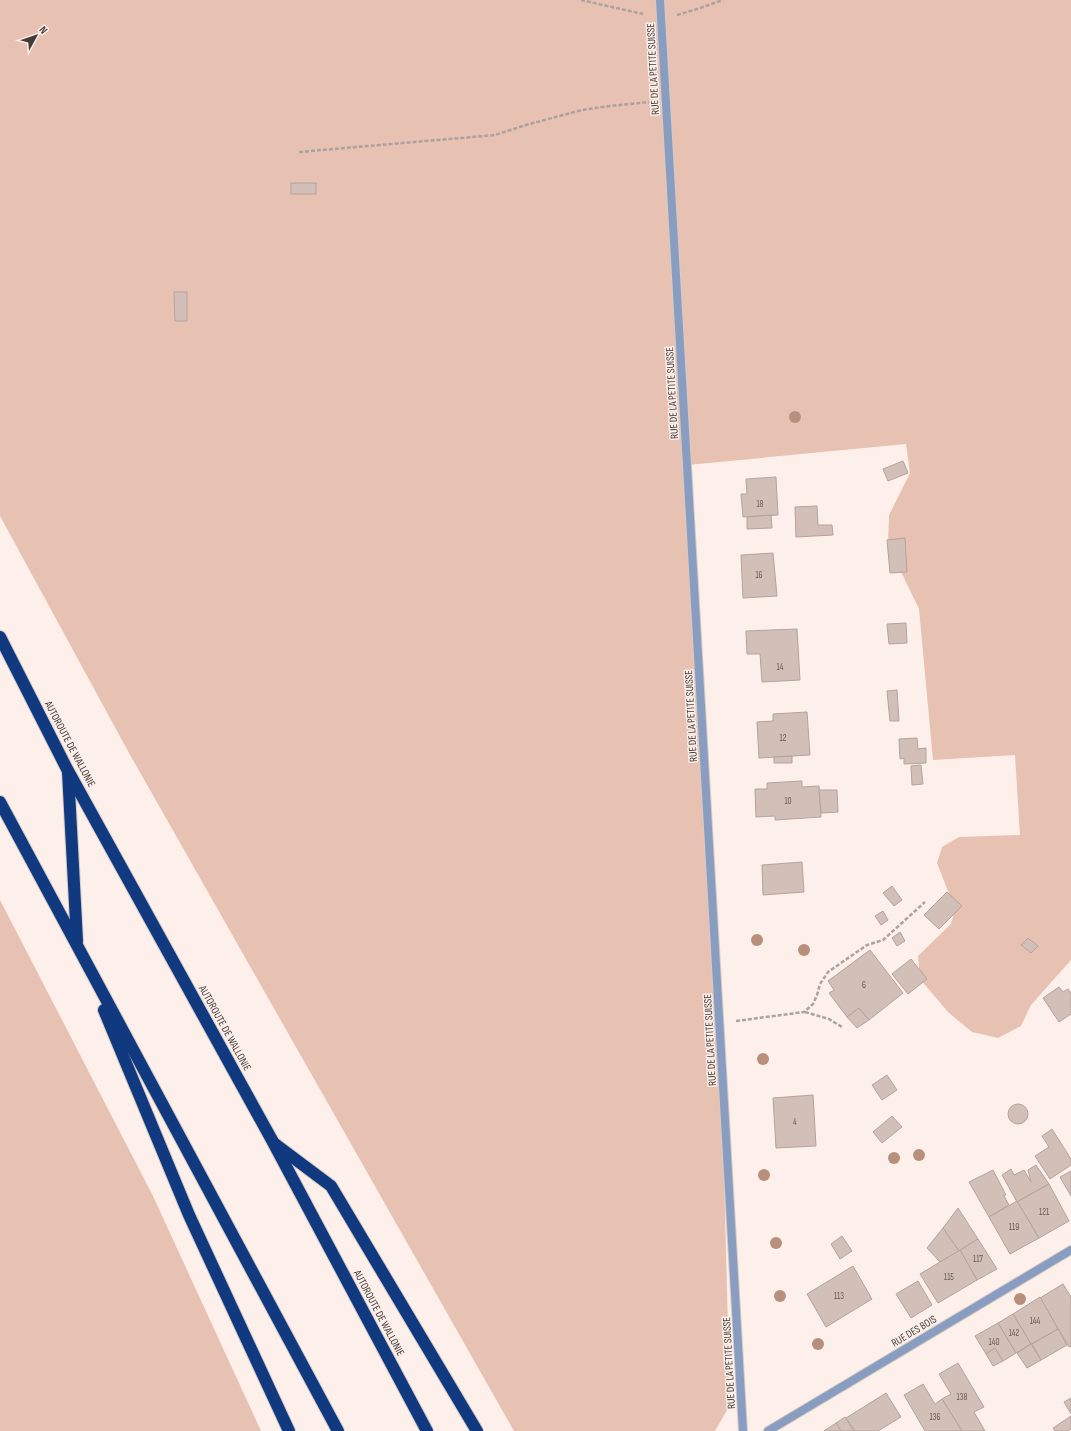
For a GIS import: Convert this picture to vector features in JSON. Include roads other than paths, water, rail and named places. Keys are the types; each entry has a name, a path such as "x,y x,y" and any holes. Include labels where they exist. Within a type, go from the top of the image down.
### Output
{"highway":[{"name":"AUTOROUTE DE WALLONIE","path":"0,637 67,769 151,919 428,1431"},
{"path":"67,769 77,945 189,1215 289,1431"},
{"path":"0,802 338,1431"},
{"path":"272,1142 331,1186 477,1431"}],"street":[{"name":"RUE DE LA PETITE SUISSE","path":"660,0 744,1431"},
{"name":"RUE DES BOIS","path":"768,1431 1071,1250"}]}
